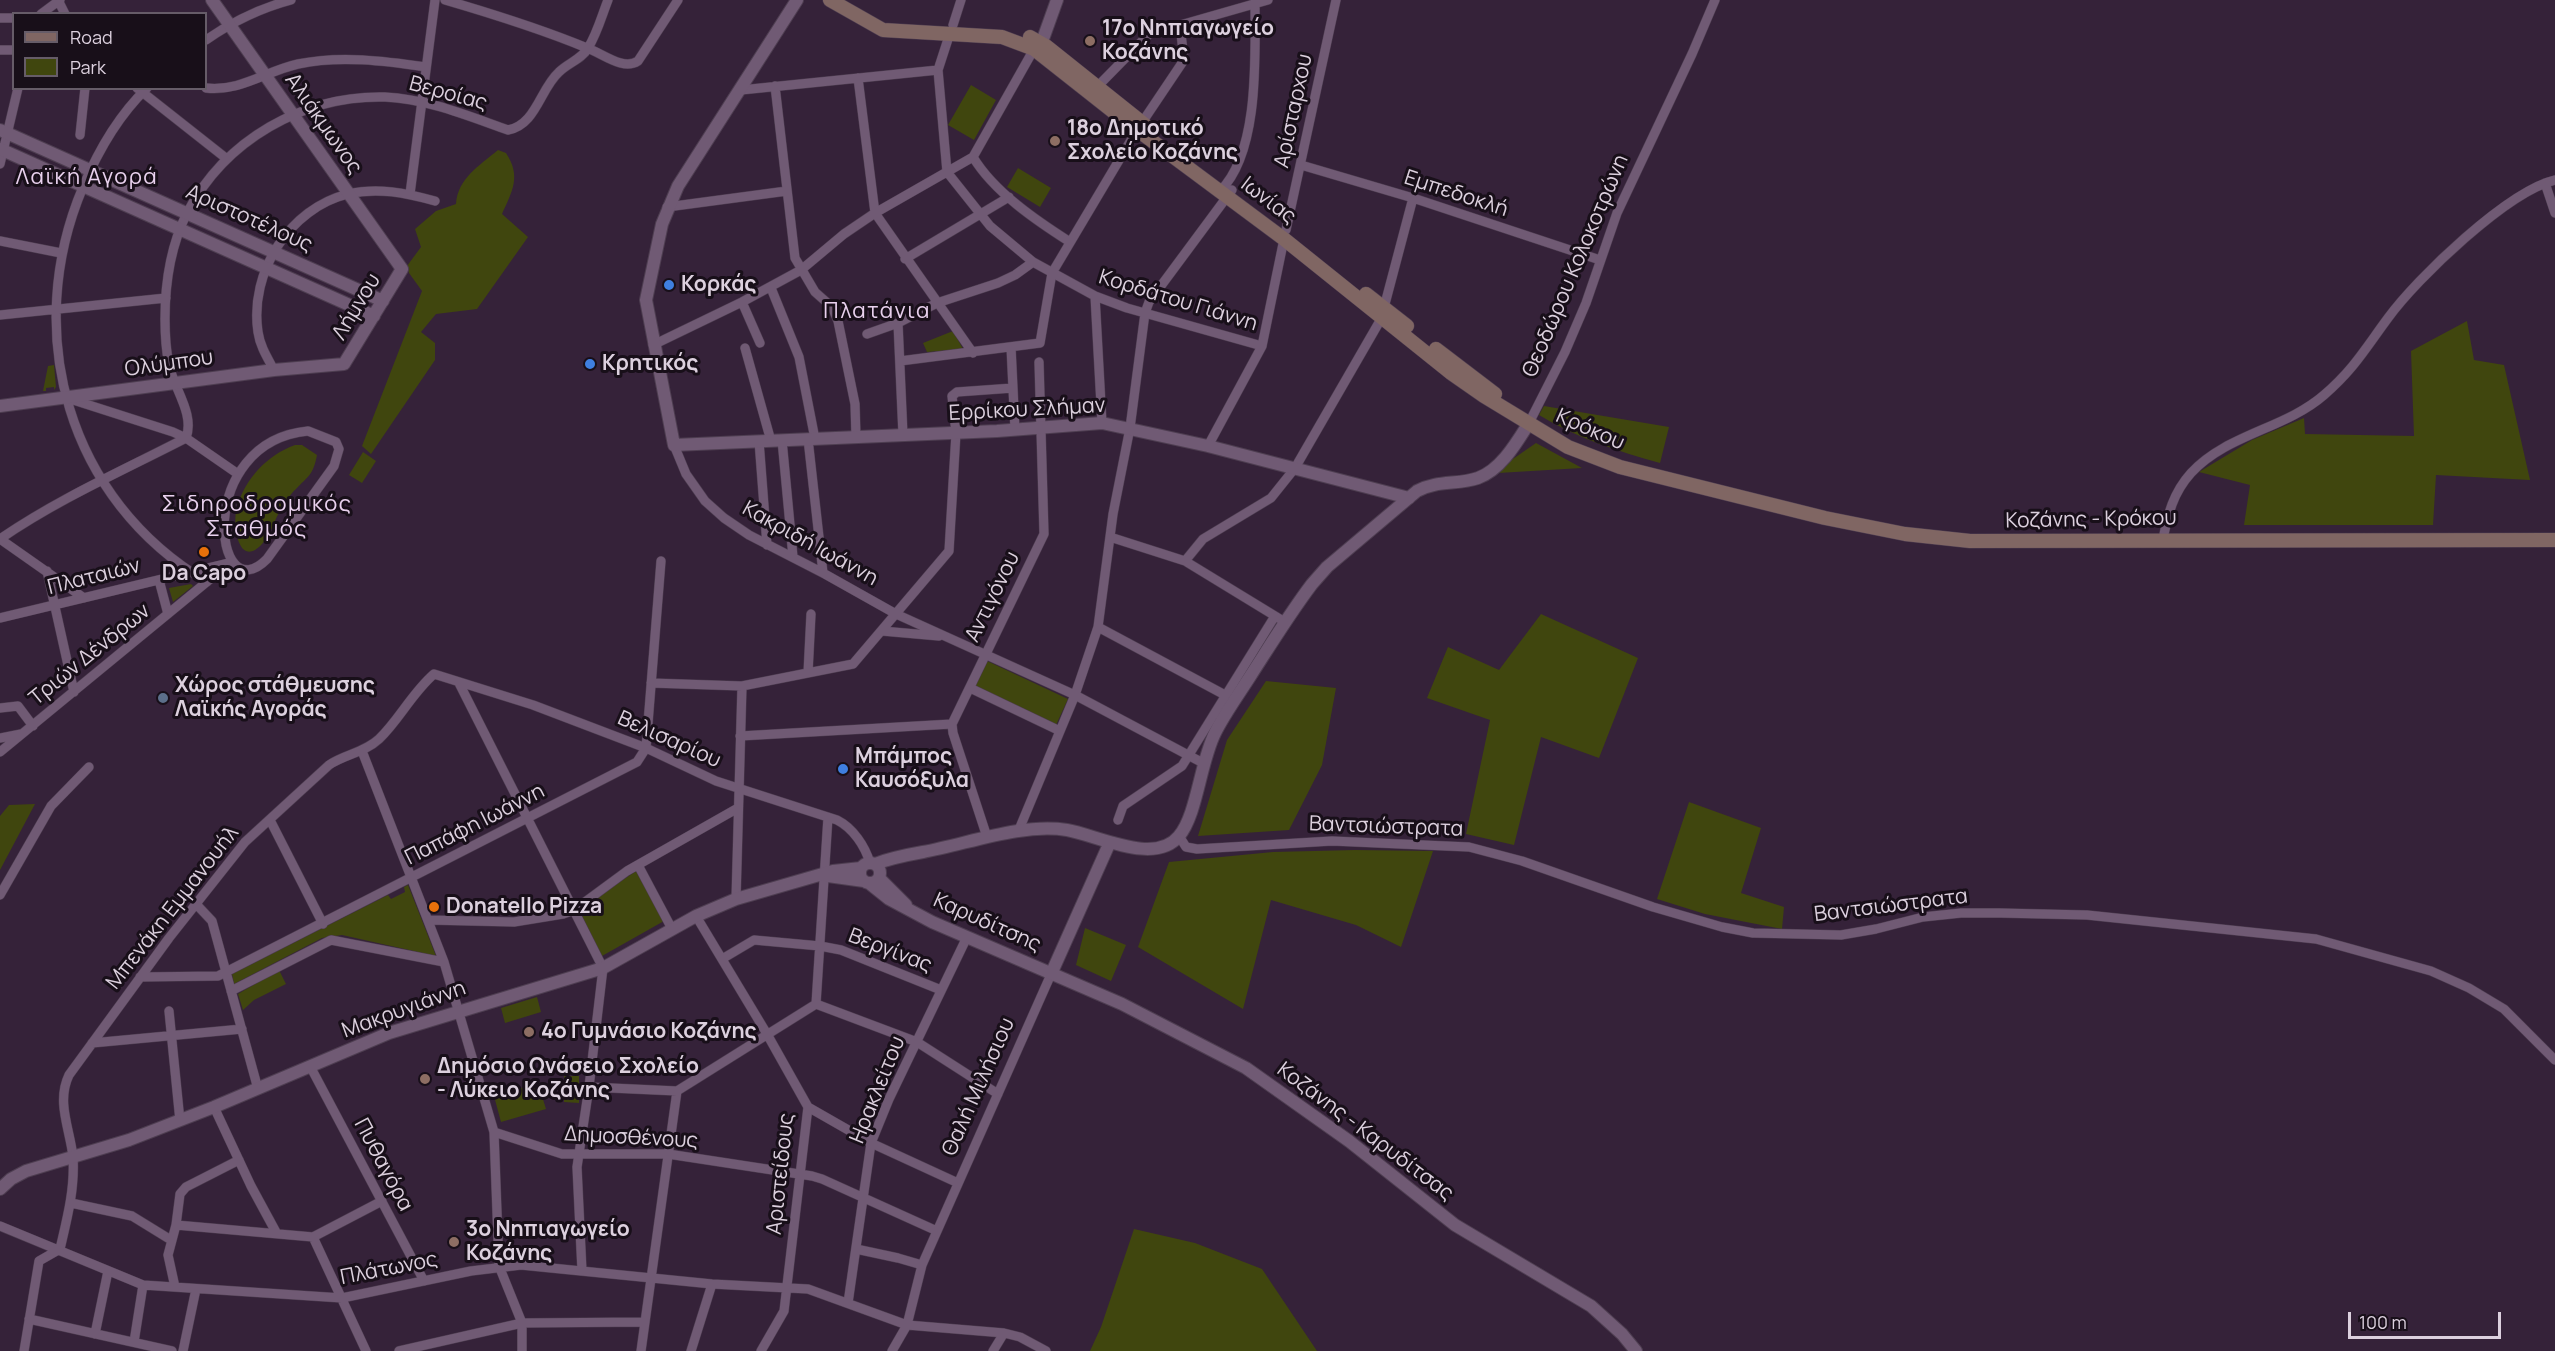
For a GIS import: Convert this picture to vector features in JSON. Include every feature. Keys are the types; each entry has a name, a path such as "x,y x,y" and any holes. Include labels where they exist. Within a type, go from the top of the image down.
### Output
{"main road":[{"name":"Ιωνίας","path":"830,0 864,22 883,30 904,33 952,29 1007,29 1037,46 1285,235 1383,314 1488,388 1506,407 1529,423"},
{"name":"Ιωνίας","path":"844,0 885,22 952,29"},
{"name":"Κρόκου","path":"1529,423 1581,453 1636,471"},
{"name":"Κοζάνης - Κρόκου","path":"1636,471 1825,518 1926,537 2012,543 2163,539 2555,540"}],"street":[{"path":"44,12 59,0"},
{"name":"Αλιάκμωνος","path":"212,0 402,269"},
{"path":"207,39 265,8 291,0"},
{"path":"410,194 435,0"},
{"path":"445,0 588,48 618,62 633,65 638,62 678,0"},
{"path":"588,48 608,0"},
{"name":"Κακριδή Ιωάννη","path":"797,0 678,186 667,207 654,258 646,300 674,445 686,474 705,501 724,518 767,545 896,614 1075,695 1203,763"},
{"path":"946,172 938,70 961,0"},
{"path":"653,345 771,288 801,270 844,234 875,213 973,156 1047,31 1057,0"},
{"path":"1093,90 1149,34 1268,0"},
{"name":"Αρίσταρχου","path":"1208,446 1262,346 1336,0"},
{"name":"Θεοδώρου Κολοκοτρώνη","path":"1179,836 1192,810 1203,763 1215,734 1280,619 1319,575 1409,498 1430,485 1478,478 1508,453 1529,423 1565,352 1625,194 1692,54 1715,0"},
{"path":"1018,832 1075,695 1098,627 1110,537 1130,428 1145,313 1149,302 1226,190 1244,153 1252,90 1255,2"},
{"path":"900,361 1040,343 1052,273 1140,126 1184,60 1180,25"},
{"name":"Βεροίας","path":"186,438 190,426 175,383 166,344 166,298 171,261 187,213 200,192 227,159 252,138 292,114 330,102 365,98 422,102 447,108 508,130 516,128 525,122 552,78 588,48"},
{"path":"207,88 241,85 264,74 300,63 323,60 380,61 426,67"},
{"path":"741,90 938,70"},
{"path":"858,78 875,213 905,259 973,353"},
{"path":"775,86 795,258 815,292 832,307 838,321 855,404 856,437"},
{"path":"0,164 3,131 17,90"},
{"path":"80,135 86,90"},
{"path":"207,582 191,572 138,526 103,480 85,446 65,398 57,348 55,309 61,253 83,186 116,125 142,90 227,159"},
{"name":"Αριστοτέλους","path":"3,131 383,301"},
{"name":"Αριστοτέλους","path":"2,150 374,316"},
{"path":"973,156 1009,197 1032,218 1070,242"},
{"name":"Εμπεδοκλή","path":"1301,165 1413,198 1600,260"},
{"name":"Κορδάτου Γιάννη","path":"946,172 980,216 1001,237 1033,262 1052,273 1095,296 1145,313 1262,346"},
{"path":"2163,539 2171,502 2191,473 2211,455 2249,433 2293,414 2321,398 2349,372 2388,317 2428,274 2495,213 2524,193 2550,181 2555,213"},
{"path":"274,370 261,344 257,317 260,290 267,268 282,237 302,218 322,204 349,194 378,190 410,194 435,201"},
{"path":"667,207 787,191"},
{"path":"905,259 1009,197"},
{"path":"1185,561 1203,538 1271,498 1295,468 1383,314 1413,198"},
{"path":"0,241 61,253"},
{"path":"867,334 898,323 937,303 998,283 1033,262"},
{"name":"Λήμνου","path":"344,364 402,269"},
{"path":"771,288 799,357 812,439 823,573"},
{"path":"1095,296 1102,423"},
{"path":"0,315 166,298"},
{"path":"742,302 760,343"},
{"path":"898,323 903,435"},
{"path":"1011,347 1015,430"},
{"path":"746,348 770,441 793,558"},
{"name":"Αντιγόνου","path":"952,724 1044,534 1039,362"},
{"name":"Ολύμπου","path":"0,406 274,370 344,364"},
{"path":"651,683 742,686 853,664 949,551 956,433 952,396 954,393 1013,388"},
{"path":"65,398 156,426 186,438 238,474"},
{"name":"Ερρίκου Σλήμαν","path":"674,445 1015,430 1102,423 1208,446 1409,498"},
{"path":"308,430 319,433 336,442 339,449 334,466 267,559 261,565 242,570 231,562 224,540 224,516 228,496 238,474 260,451 283,436 296,432 308,430"},
{"path":"84,597 0,539 103,480 186,438"},
{"path":"767,545 770,441"},
{"path":"1110,537 1185,561 1280,619 1225,695 1182,766 1123,806 1118,820"},
{"path":"646,748 661,561"},
{"name":"Πλαταιών","path":"0,618 231,562"},
{"name":"Τριών Δένδρων","path":"0,752 231,562"},
{"path":"47,571 74,692"},
{"path":"159,580 168,614"},
{"path":"808,673 811,615"},
{"path":"1098,627 1225,695"},
{"path":"882,631 949,637"},
{"name":"Βελισαρίου","path":"434,674 533,705 646,748 698,774 739,790 844,824 856,836 871,872"},
{"name":"Μπενάκη Εμμανουήλ","path":"60,1249 71,1203 73,1157 63,1092 69,1075 140,977 245,842 329,765 341,756 362,751 377,741 434,674"},
{"path":"459,683 603,968 579,1153 577,1189 582,1271"},
{"path":"735,899 742,686"},
{"path":"969,688 1060,731"},
{"path":"0,708 18,706 33,726"},
{"path":"740,736 952,724 987,837"},
{"path":"0,738 23,734"},
{"name":"Παπάφη Ιωάννη","path":"140,977 218,976 630,766 642,756 646,748"},
{"path":"362,751 444,962 460,1010 494,1132 499,1266 522,1323 522,1351"},
{"path":"0,895 51,806 89,767"},
{"path":"429,920 523,921 574,909 638,865 738,808"},
{"path":"816,1004 828,817"},
{"path":"270,820 322,924"},
{"name":"Μακρυγιάννη","path":"0,1189 19,1174 129,1140 180,1121 389,1033 603,968 696,916 735,899 833,871 871,872 922,852 1018,832 1063,830 1110,842"},
{"path":"1110,842 1136,848 1158,848 1170,845 1179,836"},
{"name":"Βαντσιώστρατα","path":"1179,836 1186,847 1197,849 1332,841 1469,847 1522,861 1653,908 1753,933 1841,935 1876,930 1923,916 2000,913 2086,915 2316,939 2431,971 2469,988 2504,1009 2555,1060"},
{"name":"Θαλή Μιλήσιου","path":"892,1351 907,1324 922,1265 1110,842"},
{"path":"638,865 672,929"},
{"name":"Καρυδίτσης","path":"871,872 900,898 908,909 967,937 1052,972"},
{"path":"196,904 212,921 258,1089"},
{"name":"Αριστείδους","path":"696,916 808,1107 784,1311 761,1351"},
{"name":"Ηρακλείτου","path":"848,1302 871,1143 967,937"},
{"path":"231,991 331,940 444,962"},
{"name":"Βεργίνας","path":"722,959 754,940 820,946 841,950 941,990"},
{"name":"Κοζάνης - Καρυδίτσας","path":"1052,972 1122,1004 1246,1068 1332,1129 1455,1225 1591,1306 1622,1334 1636,1351"},
{"path":"589,1087 676,1091 816,1004"},
{"path":"816,1004 917,1042 998,1094"},
{"path":"169,1011 180,1121"},
{"path":"92,1044 242,1029"},
{"name":"Πυθαγόρα","path":"310,1066 424,1281"},
{"path":"641,1351 676,1091"},
{"path":"214,1107 277,1234"},
{"path":"808,1107 871,1143 958,1183"},
{"name":"Δημοσθένους","path":"494,1132 562,1154 668,1154 822,1179 937,1231"},
{"path":"176,1287 168,1255 182,1190 239,1160"},
{"path":"176,1225 313,1237 382,1202"},
{"path":"71,1203 132,1216 171,1240"},
{"name":"Πλάτωνος","path":"0,1226 143,1285 342,1298 499,1266 529,1266 712,1284 788,1287 819,1292 907,1324 1004,1333 1020,1337 1046,1351"},
{"path":"313,1237 366,1351"},
{"path":"24,1351 39,1261 60,1249"},
{"path":"856,1249 922,1265"},
{"path":"95,1334 108,1271"},
{"path":"691,1351 712,1284"},
{"path":"134,1342 143,1285"},
{"path":"183,1351 196,1289"},
{"path":"29,1319 172,1351"},
{"path":"399,1351 427,1348 522,1323 645,1322"},
{"path":"993,1351 1004,1333"}],"green space":[{"path":"971,85 996,100 974,140 948,125"},
{"path":"498,150 506,153 511,161 514,176 512,190 502,214 528,237 477,309 436,314 421,332 435,343 435,360 371,454 362,446 422,291 409,273 407,266 421,247 415,229 436,211 456,204 465,180"},
{"path":"1018,168 1051,188 1040,207 1007,187"},
{"path":"2467,321 2474,360 2504,365 2530,480 2436,475 2433,525 2244,525 2250,485 2199,472 2252,440 2304,418 2305,434 2414,436 2411,351"},
{"path":"953,331 963,349 927,352 923,343"},
{"path":"54,365 56,387 54,390 54,387 43,391 48,366"},
{"path":"1544,406 1669,427 1660,463 1613,449 1568,431 1539,415"},
{"path":"1536,443 1582,468 1498,473 1510,461"},
{"path":"295,445 302,445 317,455 314,467 310,475 288,498 262,544 254,551 247,551 242,548 236,533 236,514 241,497 258,469 275,455"},
{"path":"363,452 376,461 362,483 349,475"},
{"path":"191,584 193,586 173,602 169,588"},
{"path":"1541,614 1638,658 1599,758 1541,737 1514,845 1466,834 1490,720 1427,698 1448,647 1499,670"},
{"path":"987,661 1068,699 1056,725 975,686"},
{"path":"1266,681 1336,688 1322,765 1289,830 1198,836 1227,740"},
{"path":"1689,802 1761,828 1741,893 1784,907 1782,929 1705,914 1657,899"},
{"path":"35,804 0,870 0,816 9,805"},
{"path":"1433,851 1401,947 1356,925 1271,900 1243,1009 1138,947 1169,862 1273,852"},
{"path":"636,871 664,921 602,956 579,910"},
{"path":"408,885 436,956 342,935 322,938 234,984 232,974 388,895 391,899 405,892 404,887"},
{"path":"1085,928 1126,945 1111,981 1076,965"},
{"path":"279,970 286,984 254,1000 243,1010 238,994"},
{"path":"537,997 541,1012 505,1023 501,1008"},
{"path":"564,1076 579,1076 579,1103 564,1102"},
{"path":"538,1083 546,1109 501,1122 494,1096"},
{"path":"1134,1229 1195,1243 1262,1269 1317,1351 1090,1351 1101,1327"}],"place":[{"name":"17ο Νηπιαγωγείο Κοζάνης","path":"1090,41"},
{"name":"18ο Δημοτικό Σχολείο Κοζάνης","path":"1055,141"},
{"name":"Κορκάς","path":"669,285"},
{"name":"Κρητικός","path":"590,364"},
{"name":"Da Capo","path":"204,552"},
{"name":"Χώρος στάθμευσης Λαϊκής Αγοράς","path":"163,698"},
{"name":"Μπάμπος Καυσόξυλα","path":"843,769"},
{"name":"Donatello Pizza","path":"434,907"},
{"name":"4ο Γυμνάσιο Κοζάνης","path":"529,1032"},
{"name":"Δημόσιο Ωνάσειο Σχολείο - Λύκειο Κοζάνης","path":"425,1079"},
{"name":"3ο Νηπιαγωγείο Κοζάνης","path":"454,1242"}],"district":[{"name":"Λαϊκή Αγορά","path":"87,178"},
{"name":"Πλατάνια","path":"877,312"},
{"name":"Σιδηροδρομικός Σταθμός","path":"257,518"}]}
